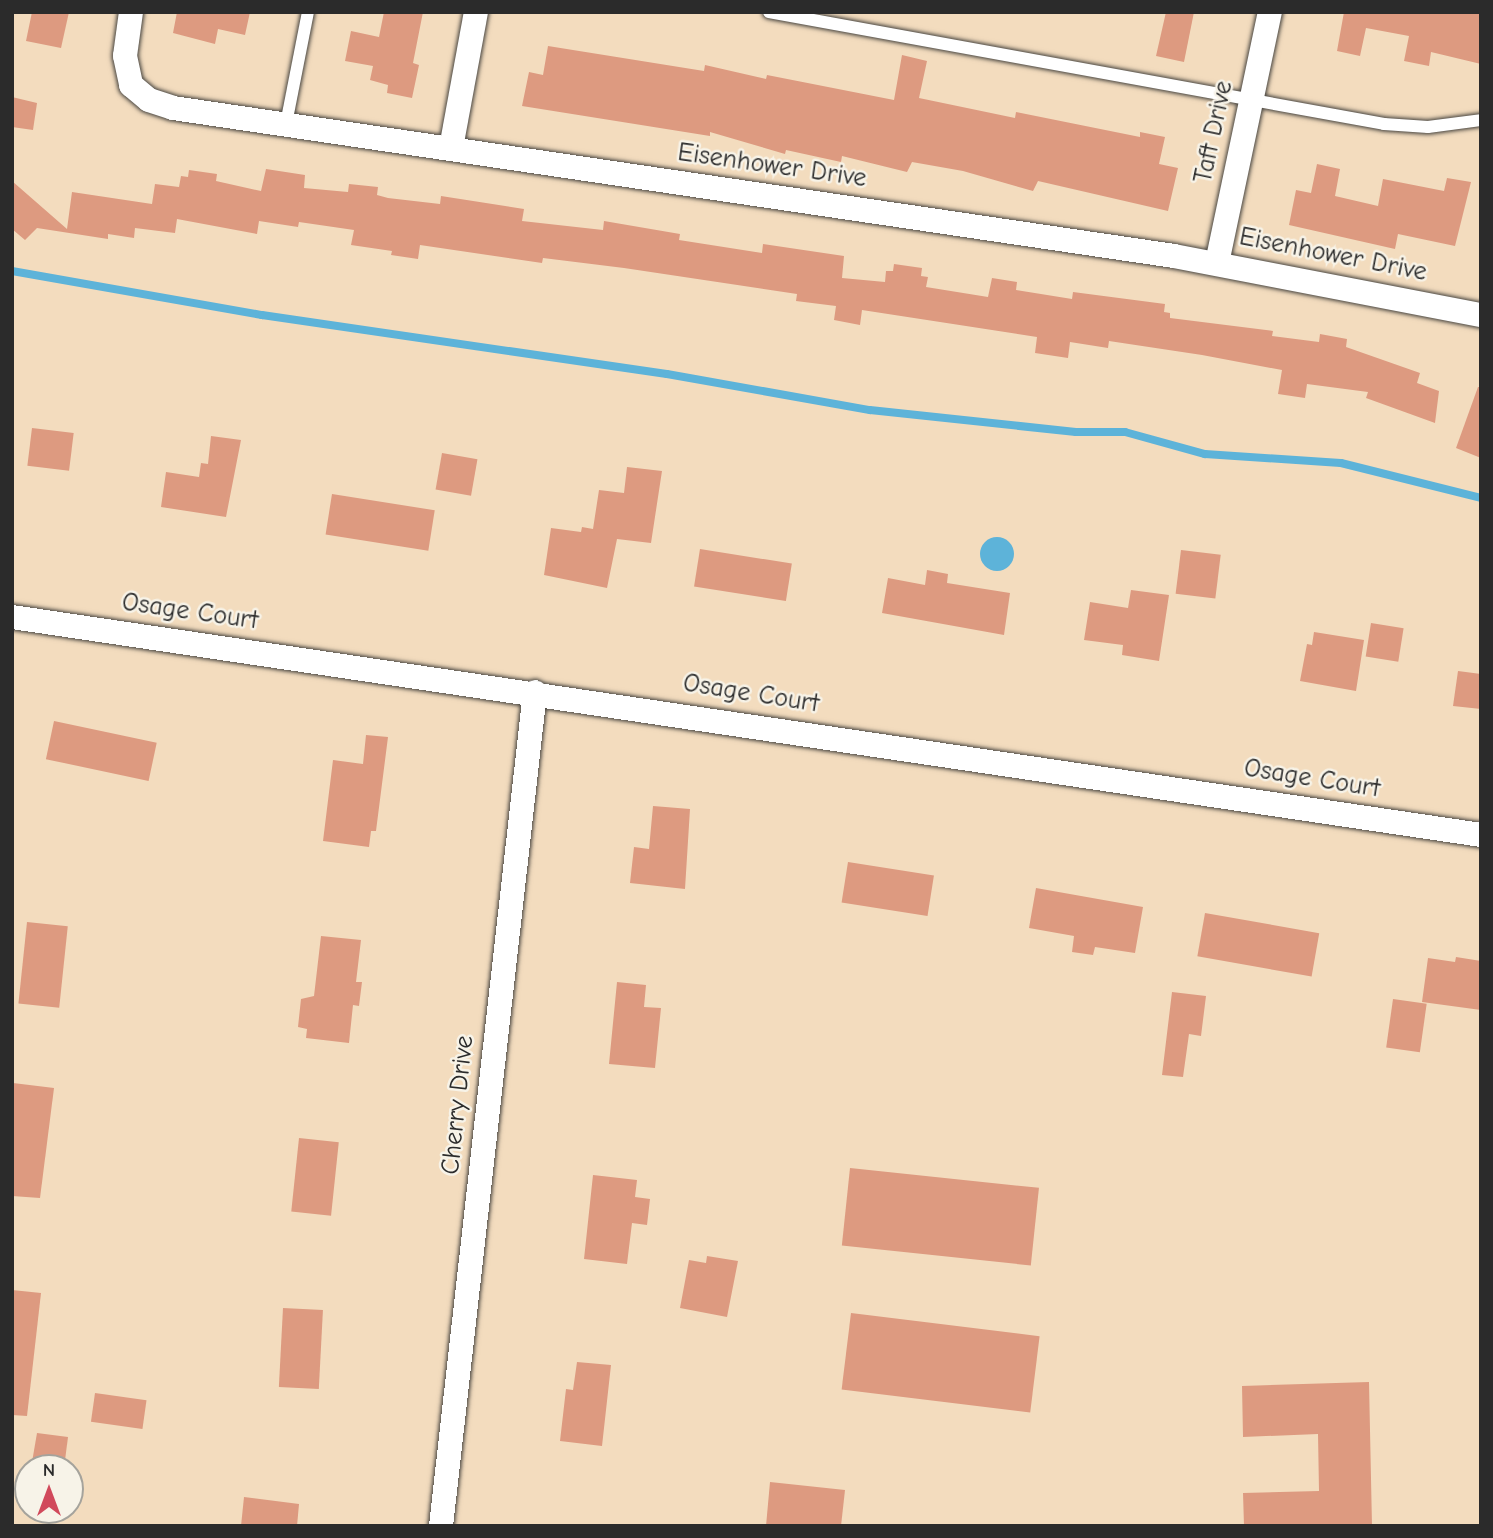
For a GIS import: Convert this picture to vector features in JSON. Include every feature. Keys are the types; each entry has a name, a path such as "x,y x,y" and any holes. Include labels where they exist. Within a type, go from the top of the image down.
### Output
{"street":[{"name":"Eisenhower Drive","path":"131,12 125,56 131,85 149,100 173,108 1217,263 1481,315"},
{"path":"451,148 477,12"},
{"name":"Taft Drive","path":"1217,263 1270,12"},
{"name":"Osage Court","path":"12,617 535,692 1481,835"},
{"name":"Cherry Drive","path":"441,1526 535,692"}],"lane":[{"path":"286,124 308,12"},
{"path":"769,12 1401,126 1481,120"}],"water":[{"path":"997,537 1009,542 1014,554 1009,566 997,571 985,566 980,554 985,542"}],"building":[{"path":"32,12 69,12 61,48 26,41"},
{"path":"177,12 250,12 245,35 218,29 215,44 173,33"},
{"path":"384,12 423,12 413,63 419,65 412,98 387,93 388,85 370,80 373,66 345,61 351,31 379,37"},
{"path":"1166,12 1194,12 1184,62 1156,56"},
{"path":"1344,12 1481,12 1481,64 1431,52 1429,66 1404,61 1409,36 1366,28 1360,56 1337,51"},
{"path":"548,46 704,71 705,65 766,79 767,75 894,100 902,55 927,61 919,98 1015,118 1016,112 1140,137 1140,132 1165,137 1159,164 1178,168 1168,211 1038,181 1033,191 963,171 912,162 907,172 842,156 841,162 786,150 785,154 710,132 710,136 522,106 529,72 543,75"},
{"path":"12,97 37,103 33,130 12,127"},
{"path":"1317,164 1340,169 1335,196 1378,206 1383,179 1444,191 1447,178 1471,182 1455,246 1398,234 1395,249 1289,225 1296,190 1311,193"},
{"path":"266,169 305,175 304,188 348,192 349,184 378,187 377,195 388,198 440,204 441,196 524,209 522,221 603,230 604,221 680,234 679,240 762,253 763,244 844,256 842,278 885,282 886,271 893,271 894,264 922,268 921,276 928,277 926,287 988,297 992,278 1017,282 1016,290 1072,299 1073,292 1165,304 1164,312 1170,313 1170,318 1273,331 1272,336 1319,342 1320,334 1347,339 1346,347 1420,373 1417,383 1439,391 1435,423 1366,398 1368,392 1307,384 1305,398 1278,394 1282,370 1202,355 1109,341 1108,348 1070,342 1068,358 1035,353 1037,337 862,310 860,325 834,320 836,306 796,301 797,294 624,268 543,258 542,263 420,245 418,259 391,255 392,251 351,245 354,230 299,222 298,227 259,221 257,234 177,219 175,233 135,228 134,238 108,234 108,239 37,228 25,240 12,229 12,181 67,229 72,192 152,204 155,184 179,187 181,176 188,177 189,170 217,174 216,181 261,191"},
{"path":"1478,387 1481,387 1481,458 1456,448"},
{"path":"32,428 74,433 69,471 27,466"},
{"path":"211,436 241,440 226,517 161,507 166,472 199,477 201,463 208,464"},
{"path":"442,453 477,459 471,496 436,489"},
{"path":"627,467 662,471 651,543 617,539 607,588 544,575 551,528 581,532 582,527 593,529 599,490 624,493"},
{"path":"332,494 435,510 428,551 326,534"},
{"path":"700,549 792,564 786,601 694,587"},
{"path":"1181,550 1221,555 1215,599 1176,594"},
{"path":"927,570 948,574 947,583 1010,593 1004,635 882,613 888,578 925,585"},
{"path":"1131,590 1169,595 1159,661 1122,655 1123,645 1084,640 1090,602 1128,608"},
{"path":"1371,623 1404,628 1398,662 1366,657"},
{"path":"1314,632 1364,640 1356,691 1300,681 1307,644 1312,645"},
{"path":"1458,671 1481,674 1481,709 1453,706"},
{"path":"54,721 157,743 149,781 46,759"},
{"path":"366,735 388,737 376,831 371,831 369,847 323,841 333,760 363,764"},
{"path":"653,806 690,809 685,889 630,883 634,847 649,849"},
{"path":"848,862 934,876 928,916 842,902"},
{"path":"1036,888 1143,907 1135,953 1095,947 1093,955 1072,952 1074,936 1029,928"},
{"path":"1205,913 1319,933 1312,976 1197,956"},
{"path":"27,922 68,926 59,1008 18,1004"},
{"path":"321,936 361,940 356,982 362,982 359,1006 353,1005 349,1043 306,1038 307,1029 298,1027 301,999 314,996"},
{"path":"1456,957 1481,961 1481,1010 1422,1002 1428,958 1455,962"},
{"path":"617,982 646,985 644,1007 661,1008 655,1068 609,1064"},
{"path":"1172,992 1206,996 1201,1036 1189,1034 1183,1077 1162,1075"},
{"path":"1393,999 1427,1004 1420,1052 1386,1048"},
{"path":"13,1083 54,1088 40,1198 12,1196"},
{"path":"299,1138 339,1142 331,1216 291,1212"},
{"path":"850,1168 1039,1188 1031,1265 842,1246"},
{"path":"593,1175 637,1180 635,1197 650,1199 647,1225 632,1223 627,1264 584,1259"},
{"path":"707,1256 738,1261 727,1317 680,1308 689,1260 706,1263"},
{"path":"12,1290 41,1293 27,1416 12,1415"},
{"path":"283,1308 323,1310 319,1389 279,1387"},
{"path":"851,1313 1040,1336 1030,1413 842,1389"},
{"path":"577,1362 611,1365 602,1446 560,1441 566,1389 573,1390"},
{"path":"1369,1382 1372,1526 1244,1526 1243,1493 1319,1491 1318,1434 1243,1437 1242,1386"},
{"path":"95,1393 146,1400 142,1429 91,1422"},
{"path":"37,1433 68,1437 66,1454 33,1454"},
{"path":"770,1482 845,1490 841,1526 766,1526"},
{"path":"244,1497 299,1504 297,1526 241,1526"}],"waterway":[{"path":"12,271 262,315 667,374 870,410 1076,432 1125,432 1205,454 1341,463 1481,498"}]}
